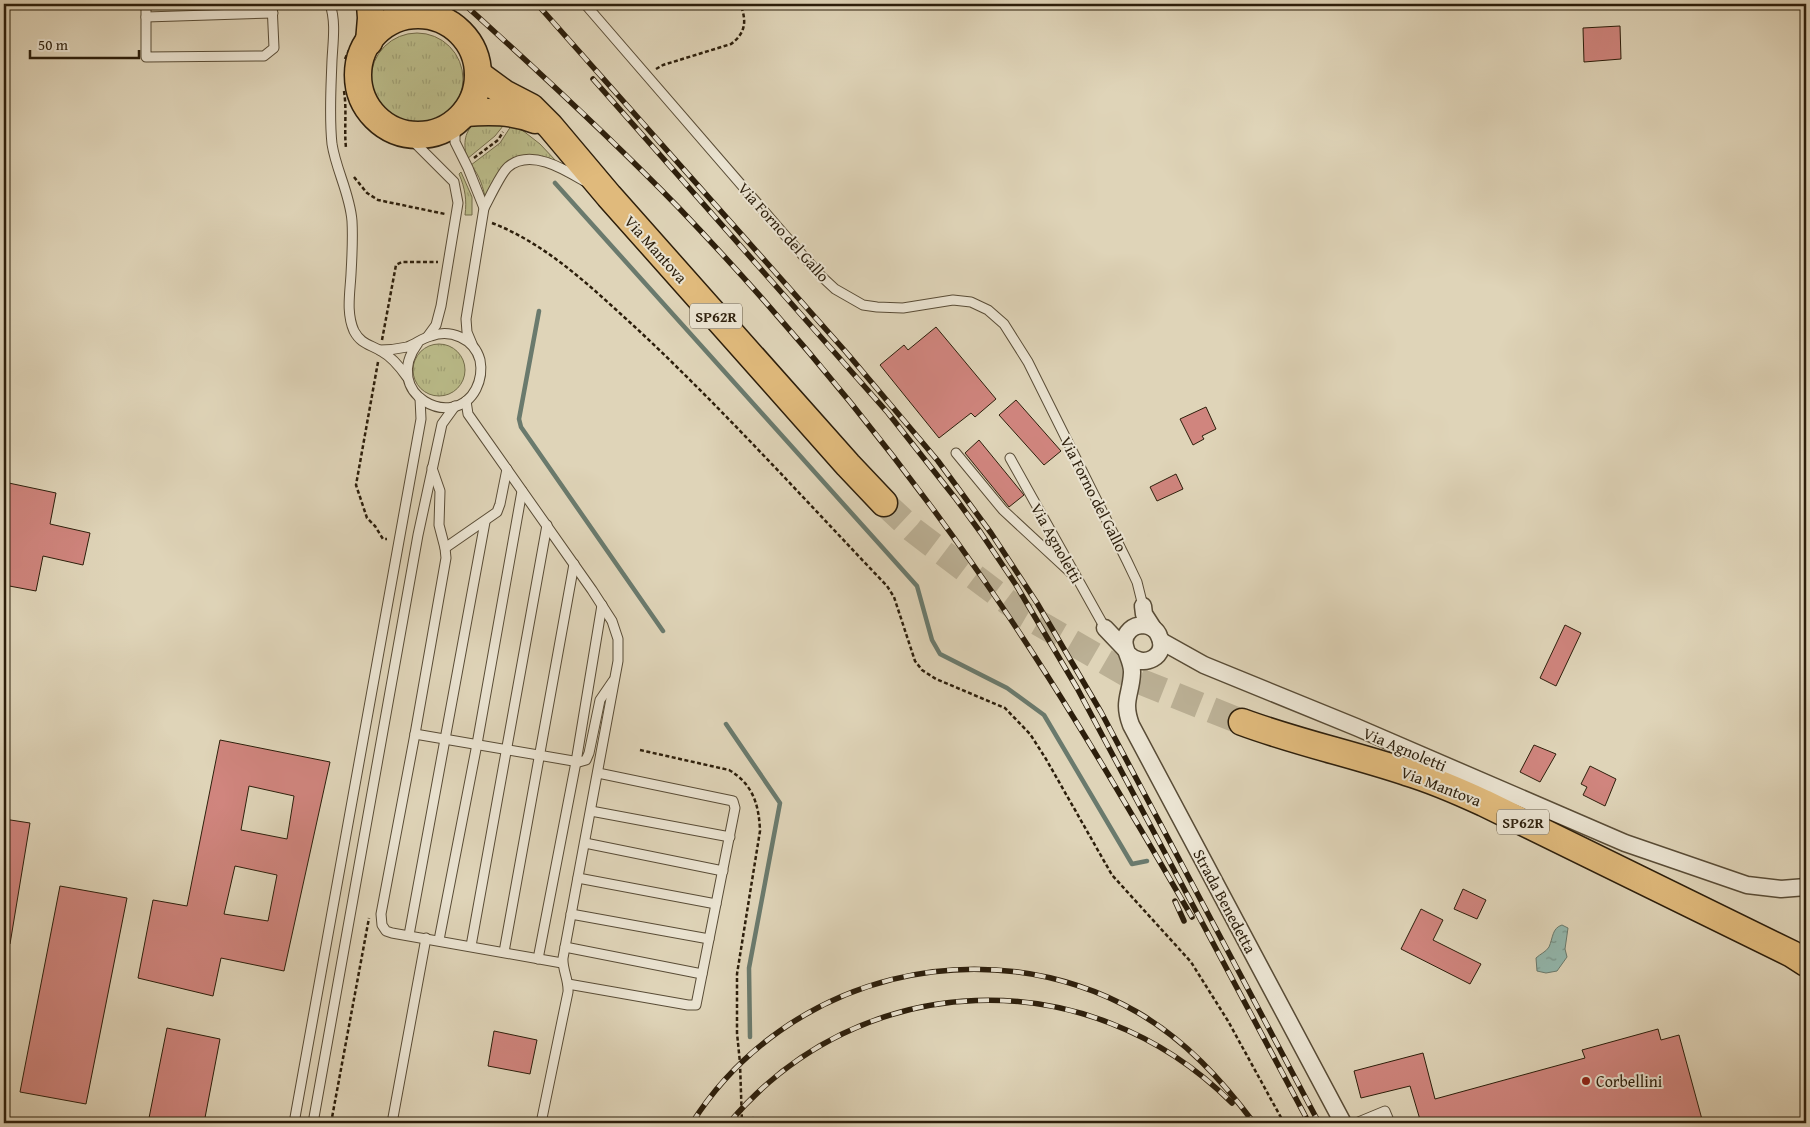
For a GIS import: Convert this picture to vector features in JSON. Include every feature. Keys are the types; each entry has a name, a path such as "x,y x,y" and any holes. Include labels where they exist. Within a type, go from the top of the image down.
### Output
{"main road":[{"path":"370,4 371,18 361,42 363,52 359,75 363,98 380,121 406,134 419,135 432,134 460,118 486,112 514,113 550,126"},
{"path":"361,42 389,23 402,18 409,10 436,18 454,27 464,36 472,48 478,74 475,94 460,118"},
{"name":"Via Mantova","path":"478,74 504,93 531,107 550,126 609,196 884,503"},
{"name":"Via Mantova","path":"1242,722 1296,741 1361,758 1445,785 1484,802 1801,958"}],"street":[{"name":"Via Forno del Gallo","path":"1138,639 1144,614 1143,606"},
{"name":"Via Agnoletti","path":"1105,628 1204,665 1356,727 1625,843 1747,885 1781,889 1806,887"},
{"name":"Via Agnoletti","path":"1138,639 1137,661 1174,657 1204,665"},
{"path":"1132,674 1151,660 1160,650 1138,639"},
{"name":"Strada Benedetta","path":"1138,639 1131,662 1132,674 1126,699 1127,713 1131,725 1343,1123"}],"lane":[{"path":"146,4 146,17 146,57 264,56 274,48 272,8 146,17"},
{"path":"330,4 334,35 330,92 332,144 349,200 352,221 349,299 351,320 355,332 361,340 369,346 380,350 399,366 408,377"},
{"name":"Via Forno del Gallo","path":"585,4 783,233 821,276 836,289 863,305 877,307 903,308 953,300 970,302 988,310 1004,324 1028,362 1128,561 1137,582 1143,606"},
{"path":"460,118 455,142 484,208"},
{"path":"380,350 405,348 418,343 428,336 436,325 457,216 458,203 454,182 406,134"},
{"path":"418,343 411,353 407,365 412,389 430,405 442,408 455,406 466,401 480,381 482,369 479,357 467,332 466,319 484,208 507,167 520,161 540,160 562,168 609,196"},
{"path":"428,336 440,333 452,334 464,338 473,346"},
{"path":"294,1123 421,418 420,398"},
{"path":"466,401 468,414 602,605 612,621 618,639 616,677 562,963 568,984 541,1123"},
{"path":"313,1123 418,535 442,424 455,406"},
{"path":"956,453 1003,510 1078,580"},
{"name":"Via Agnoletti","path":"1010,458 1105,628"},
{"path":"432,468 440,491 439,525 446,558 381,914 382,925 386,931 562,963"},
{"path":"445,548 497,512 507,469"},
{"path":"439,940 477,744 522,491"},
{"path":"409,935 485,522"},
{"path":"471,946 546,525"},
{"path":"504,952 574,564"},
{"path":"538,959 576,762 602,605"},
{"path":"415,734 576,762 586,760 589,754 600,700 616,677"},
{"path":"568,984 696,1005 735,808 732,801 598,773"},
{"path":"591,811 730,836"},
{"path":"585,843 723,871"},
{"path":"578,878 716,904"},
{"path":"571,914 709,939"},
{"path":"392,1123 426,938"},
{"path":"565,947 702,974"},
{"path":"1356,1123 1385,1111 1390,1123"}],"path":[{"path":"646,74 663,65 731,44 739,38 744,30 745,22 740,4"},
{"path":"344,62 361,42"},
{"path":"343,89 346,106 344,118 346,152"},
{"path":"466,164 498,140 514,113"},
{"path":"351,170 354,178 367,193 378,200 457,216"},
{"path":"482,221 516,232 561,263 596,291 672,362 887,586 894,597 915,661 922,670 936,679 1005,708 1030,734 1112,875 1192,962 1228,1020 1284,1123"},
{"path":"737,1033 742,1123"}],"green space":[{"path":"408,33 426,33 443,40 456,53 463,70 463,88 456,105 443,118 426,125 408,125 391,118 378,105 371,88 371,70 378,53 391,40"},
{"path":"477,121 507,121 495,136 467,159 465,148 467,133"},
{"path":"513,123 540,144 556,161 530,156 510,162 502,168 496,177 486,201 481,182 471,165 500,143"},
{"path":"461,172 472,197 472,215 465,215 465,194 459,174"},
{"path":"434,344 444,344 453,348 461,356 465,370 461,384 453,392 444,396 434,396 425,392 417,384 413,375 413,365 417,356 425,348"}],"water":[{"path":"1562,925 1568,928 1565,949 1567,957 1557,971 1546,973 1537,971 1536,958 1548,949 1556,928"}],"building":[{"path":"1620,26 1621,59 1584,62 1583,28"},
{"path":"936,327 996,399 975,417 971,413 939,438 880,365 904,345 908,350"},
{"path":"1016,400 1061,451 1044,465 999,415"},
{"path":"1206,407 1216,429 1202,436 1204,439 1193,445 1180,419"},
{"path":"979,440 1024,495 1009,507 965,453"},
{"path":"1176,474 1183,489 1157,501 1150,487"},
{"path":"4,482 56,493 50,524 90,533 83,565 43,556 36,591 4,585"},
{"path":"1565,625 1581,633 1556,686 1540,678"},
{"path":"220,740 330,762 284,971 221,958 213,996 138,978 153,900 187,906","holes":["249,786 294,796 287,839 241,830","235,866 277,875 268,921 224,914"]},
{"path":"1534,745 1556,754 1540,782 1520,772"},
{"path":"1590,766 1616,779 1605,806 1583,795 1587,787 1581,784"},
{"path":"4,819 30,823 10,944 4,944"},
{"path":"60,886 127,898 86,1104 20,1092"},
{"path":"1463,889 1486,900 1477,919 1454,909"},
{"path":"1421,909 1443,920 1433,940 1481,964 1470,984 1401,949"},
{"path":"167,1028 220,1039 204,1123 148,1123"},
{"name":"Corbellini","path":"1658,1029 1661,1040 1679,1035 1703,1123 1421,1123 1410,1086 1361,1098 1354,1071 1423,1053 1435,1099 1585,1058 1582,1050"},
{"path":"494,1031 537,1040 530,1074 488,1066"}],"waterway":[{"path":"555,183 917,586 932,640 940,654 1007,688 1044,715 1132,864 1147,861"},
{"path":"539,311 519,419 521,427 663,631"},
{"path":"726,724 780,803 749,968 750,1037"}],"tunnel":[{"path":"884,503 913,530 1025,615 1139,681 1242,722"}],"railway":[{"path":"464,4 573,104 678,207 757,292 869,426 940,519 1004,609 1087,740 1192,917"},
{"path":"537,4 846,352 938,461 991,533 1037,603 1101,712 1319,1123"},
{"path":"593,79 888,413 981,533 1016,585 1077,688 1309,1123"},
{"path":"1175,901 1184,921"},
{"path":"692,1123 732,1072 780,1031 834,1000 892,979 954,970 1016,972 1078,986 1137,1012 1171,1035 1201,1062 1229,1091 1254,1123"},
{"path":"729,1123 782,1071 843,1034 908,1010 976,1001 1044,1005 1111,1023 1174,1056 1232,1103"}],"place":[{"name":"Corbellini","path":"1586,1081"}]}
